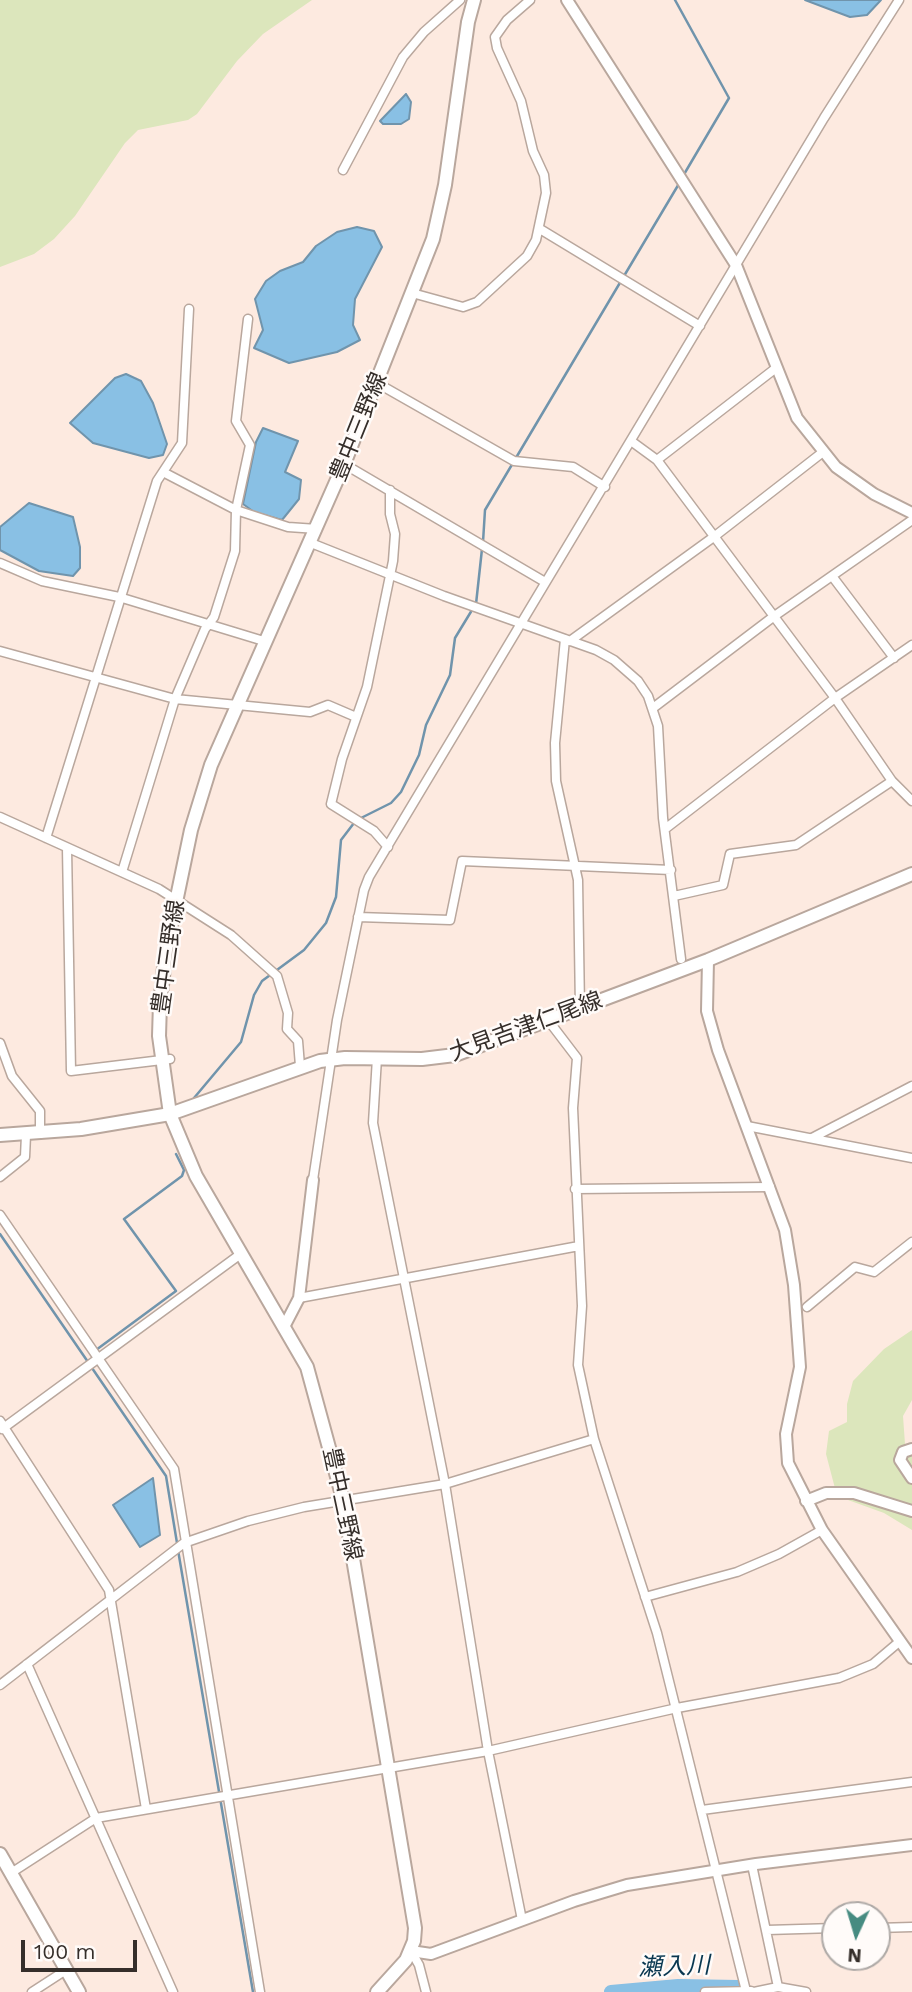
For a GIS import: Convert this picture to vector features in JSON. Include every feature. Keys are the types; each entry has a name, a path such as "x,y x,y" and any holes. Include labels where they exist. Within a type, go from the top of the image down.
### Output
{"main road":[{"name":"豊中三野線","path":"411,1951 415,1928 343,1499 316,1394 285,1325 196,1176 170,1114 166,1059 159,1036 162,977 199,801 236,705 317,530 433,239 445,185 474,0"},
{"name":"大見吉津仁尾線","path":"0,1135 40,1134 170,1114 300,1066 330,1059 422,1059 455,1055 708,960 912,874"},
{"path":"0,1854 79,1992"},
{"path":"377,1992 398,1972 411,1951"}],"street":[{"path":"344,170 403,57 424,32 460,0"},
{"path":"412,293 463,307 477,302 527,256 540,229 546,193 544,175 533,151 521,101 497,48 495,37 507,20 530,0"},
{"path":"567,0 736,265 797,418 823,453 850,478 912,513"},
{"path":"285,1325 299,1298 330,1059 364,890 545,582 899,0"},
{"path":"540,229 700,326"},
{"path":"46,838 94,676 157,481 182,443 189,309"},
{"path":"122,872 174,699 214,617 235,551 236,510 250,445 236,421 248,319"},
{"path":"657,460 776,368"},
{"path":"377,383 514,461 573,467 605,487"},
{"path":"631,441 657,460 835,698 892,781 912,801"},
{"path":"580,1009 580,905 556,781 555,743 567,640 715,536 823,453"},
{"path":"344,464 545,582"},
{"path":"163,472 236,510 288,527 317,530"},
{"path":"387,847 373,831 331,804 367,687 389,575 395,534 390,514 390,490"},
{"path":"653,708 773,617 912,520"},
{"path":"311,543 389,575 567,640 614,660 638,681 653,708 658,726 665,830 681,959"},
{"path":"0,563 42,581 120,598 267,642"},
{"path":"832,576 894,658"},
{"path":"665,830 835,698 912,645"},
{"path":"0,651 174,699 310,712 328,705 356,717"},
{"path":"674,896 723,885 730,854 796,845 892,781"},
{"path":"0,817 177,898 231,935 277,976 288,1013 287,1030 298,1041 300,1066"},
{"path":"66,848 71,1071 166,1059"},
{"path":"358,917 450,920 462,861 574,863 671,870"},
{"path":"708,960 708,1011 718,1050 785,1230 800,1347 797,1389 786,1434 788,1463 822,1530 912,1658"},
{"path":"548,1020 577,1058 573,1108 582,1306 578,1366 594,1439 645,1597 677,1708 746,1992"},
{"path":"0,1043 12,1076 40,1111 40,1134"},
{"path":"377,1058 373,1123 402,1280 445,1484 488,1751 522,1920"},
{"path":"813,1138 912,1086"},
{"path":"747,1126 912,1158"},
{"path":"0,1177 25,1157 26,1135"},
{"path":"575,1189 770,1187"},
{"path":"0,1214 174,1469 184,1543 260,1992"},
{"path":"807,1307 855,1267 874,1272 912,1242"},
{"path":"299,1298 579,1247"},
{"path":"146,1809 111,1598 1,1426 98,1360 242,1253"},
{"path":"0,1685 184,1543 258,1519 343,1499 445,1484 594,1439"},
{"path":"912,1449 903,1452 900,1460 912,1478"},
{"path":"806,1501 826,1493 853,1493 912,1511"},
{"path":"645,1597 737,1572 779,1554 822,1530"},
{"path":"11,1873 96,1818 488,1751 677,1708 839,1678 873,1664 899,1642"},
{"path":"27,1664 96,1818 125,1891 173,1992"},
{"path":"702,1810 912,1782"},
{"path":"411,1951 431,1954 596,1893 752,1865 912,1845"},
{"path":"752,1865 778,1987"},
{"path":"891,1928 912,1927"},
{"path":"767,1930 821,1928"},
{"path":"411,1951 419,1965 426,1992"},
{"path":"32,1992 66,1970"},
{"path":"705,1992 754,1992 778,1987 807,1992"}],"green space":[{"path":"0,0 312,0 263,34 237,61 197,114 188,120 138,130 125,143 75,216 54,239 34,254 0,267"},
{"path":"912,1330 912,1400 903,1416 905,1444 912,1448 912,1530 884,1513 837,1496 826,1454 829,1431 847,1422 847,1404 853,1381 884,1349"}],"water":[{"path":"805,0 881,0 867,15 850,17"},
{"path":"406,94 411,102 409,119 401,124 383,124 380,121"},
{"path":"357,227 374,231 382,247 355,299 353,325 360,340 337,352 289,363 254,348 263,330 255,299 266,281 280,271 303,262 316,246 337,232"},
{"path":"126,374 141,381 153,403 167,444 163,455 149,458 93,443 70,423 115,378"},
{"path":"263,428 298,441 285,472 301,480 299,499 282,520 254,512 243,504 256,442"},
{"path":"29,503 73,517 80,547 80,568 73,576 39,571 0,550 0,527"},
{"path":"153,1478 160,1535 140,1547 113,1505"}],"waterway":[{"path":"675,0 729,98 683,176"},
{"path":"624,276 680,182"},
{"path":"483,542 485,510 621,281"},
{"path":"476,604 482,549"},
{"path":"359,819 391,803 401,792 419,755 426,725 450,675 455,638 472,610"},
{"path":"194,1098 241,1042 254,995 262,981 304,950 326,923 336,897 341,840 354,823"},
{"path":"96,1350 176,1291 124,1219 182,1176 184,1170 176,1154"},
{"path":"0,1234 88,1362"},
{"path":"92,1368 166,1476 177,1543"},
{"path":"178,1550 253,1992"},
{"name":"瀬入川","path":"611,1992 678,1986 739,1987"}]}
